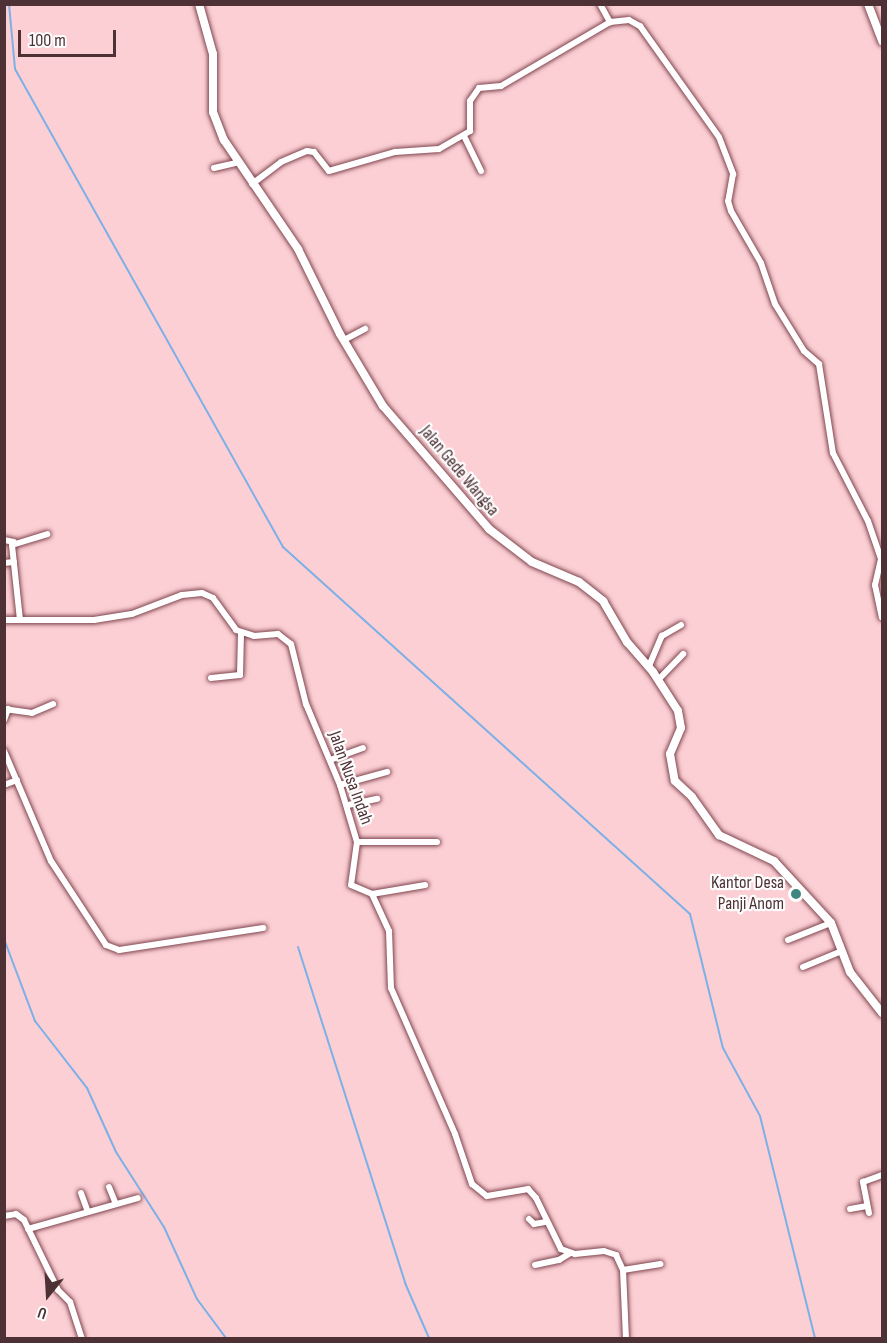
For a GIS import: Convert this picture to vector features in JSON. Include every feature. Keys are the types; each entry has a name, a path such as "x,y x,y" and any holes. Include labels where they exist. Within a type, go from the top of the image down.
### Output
{"street":[{"name":"Jalan Gede Wangsa","path":"199,4 213,54 214,117 236,163 298,249 344,340 390,416 440,469 479,520 532,562 597,594 627,642 658,679 681,721 680,733 670,750 675,781 692,797 719,835 774,861 831,923 850,972 882,1013"},
{"path":"600,4 610,22"},
{"path":"868,4 882,41"},
{"path":"251,184 281,162 307,151 314,152 324,168 334,171 395,152 434,151 464,136 472,125 470,101 474,91 508,83 610,22 629,20 640,26 701,107 722,144 733,174 728,201 731,211 761,263 775,304 804,351 819,364 832,453 868,521 881,559 875,585 882,617"},
{"path":"464,136 481,171"},
{"path":"214,168 236,163"},
{"path":"344,340 365,329"},
{"path":"4,540 14,542 47,534"},
{"path":"14,542 20,620"},
{"path":"4,563 14,562"},
{"path":"4,620 114,618 202,593 213,598 230,624 241,633 240,675 211,678"},
{"path":"649,666 662,636 681,625"},
{"name":"Jalan Nusa Indah","path":"241,633 278,634 294,648 306,704 348,805 357,842 351,885 372,894 391,938 391,988 475,1190 487,1196 528,1189 536,1198 545,1222 557,1243 570,1253"},
{"path":"658,679 683,654"},
{"path":"4,720 6,709 32,713 53,704"},
{"path":"330,760 363,748"},
{"path":"4,751 51,861 106,945 119,950 263,928"},
{"path":"340,785 387,772"},
{"path":"4,785 17,780"},
{"path":"348,805 377,799"},
{"path":"357,842 437,842"},
{"path":"372,894 424,885"},
{"path":"788,940 831,923"},
{"path":"804,967 842,951"},
{"path":"869,1213 864,1180 882,1175"},
{"path":"109,1187 116,1204"},
{"path":"81,1193 88,1212"},
{"path":"28,1229 138,1198"},
{"path":"850,1209 867,1206"},
{"path":"4,1216 20,1215 58,1290 70,1302 82,1338"},
{"path":"529,1219 534,1224 545,1222"},
{"path":"535,1265 559,1260 570,1253 612,1252 623,1270 626,1338"},
{"path":"623,1270 661,1264"}],"waterway":[{"path":"9,4 15,69 283,547 690,914 723,1048 760,1116 815,1338"},
{"path":"4,939 35,1021 87,1088 116,1152 164,1227 197,1299 226,1338"},
{"path":"298,947 405,1283 429,1338"}],"place":[{"name":"Kantor Desa Panji Anom","path":"796,894"}]}
